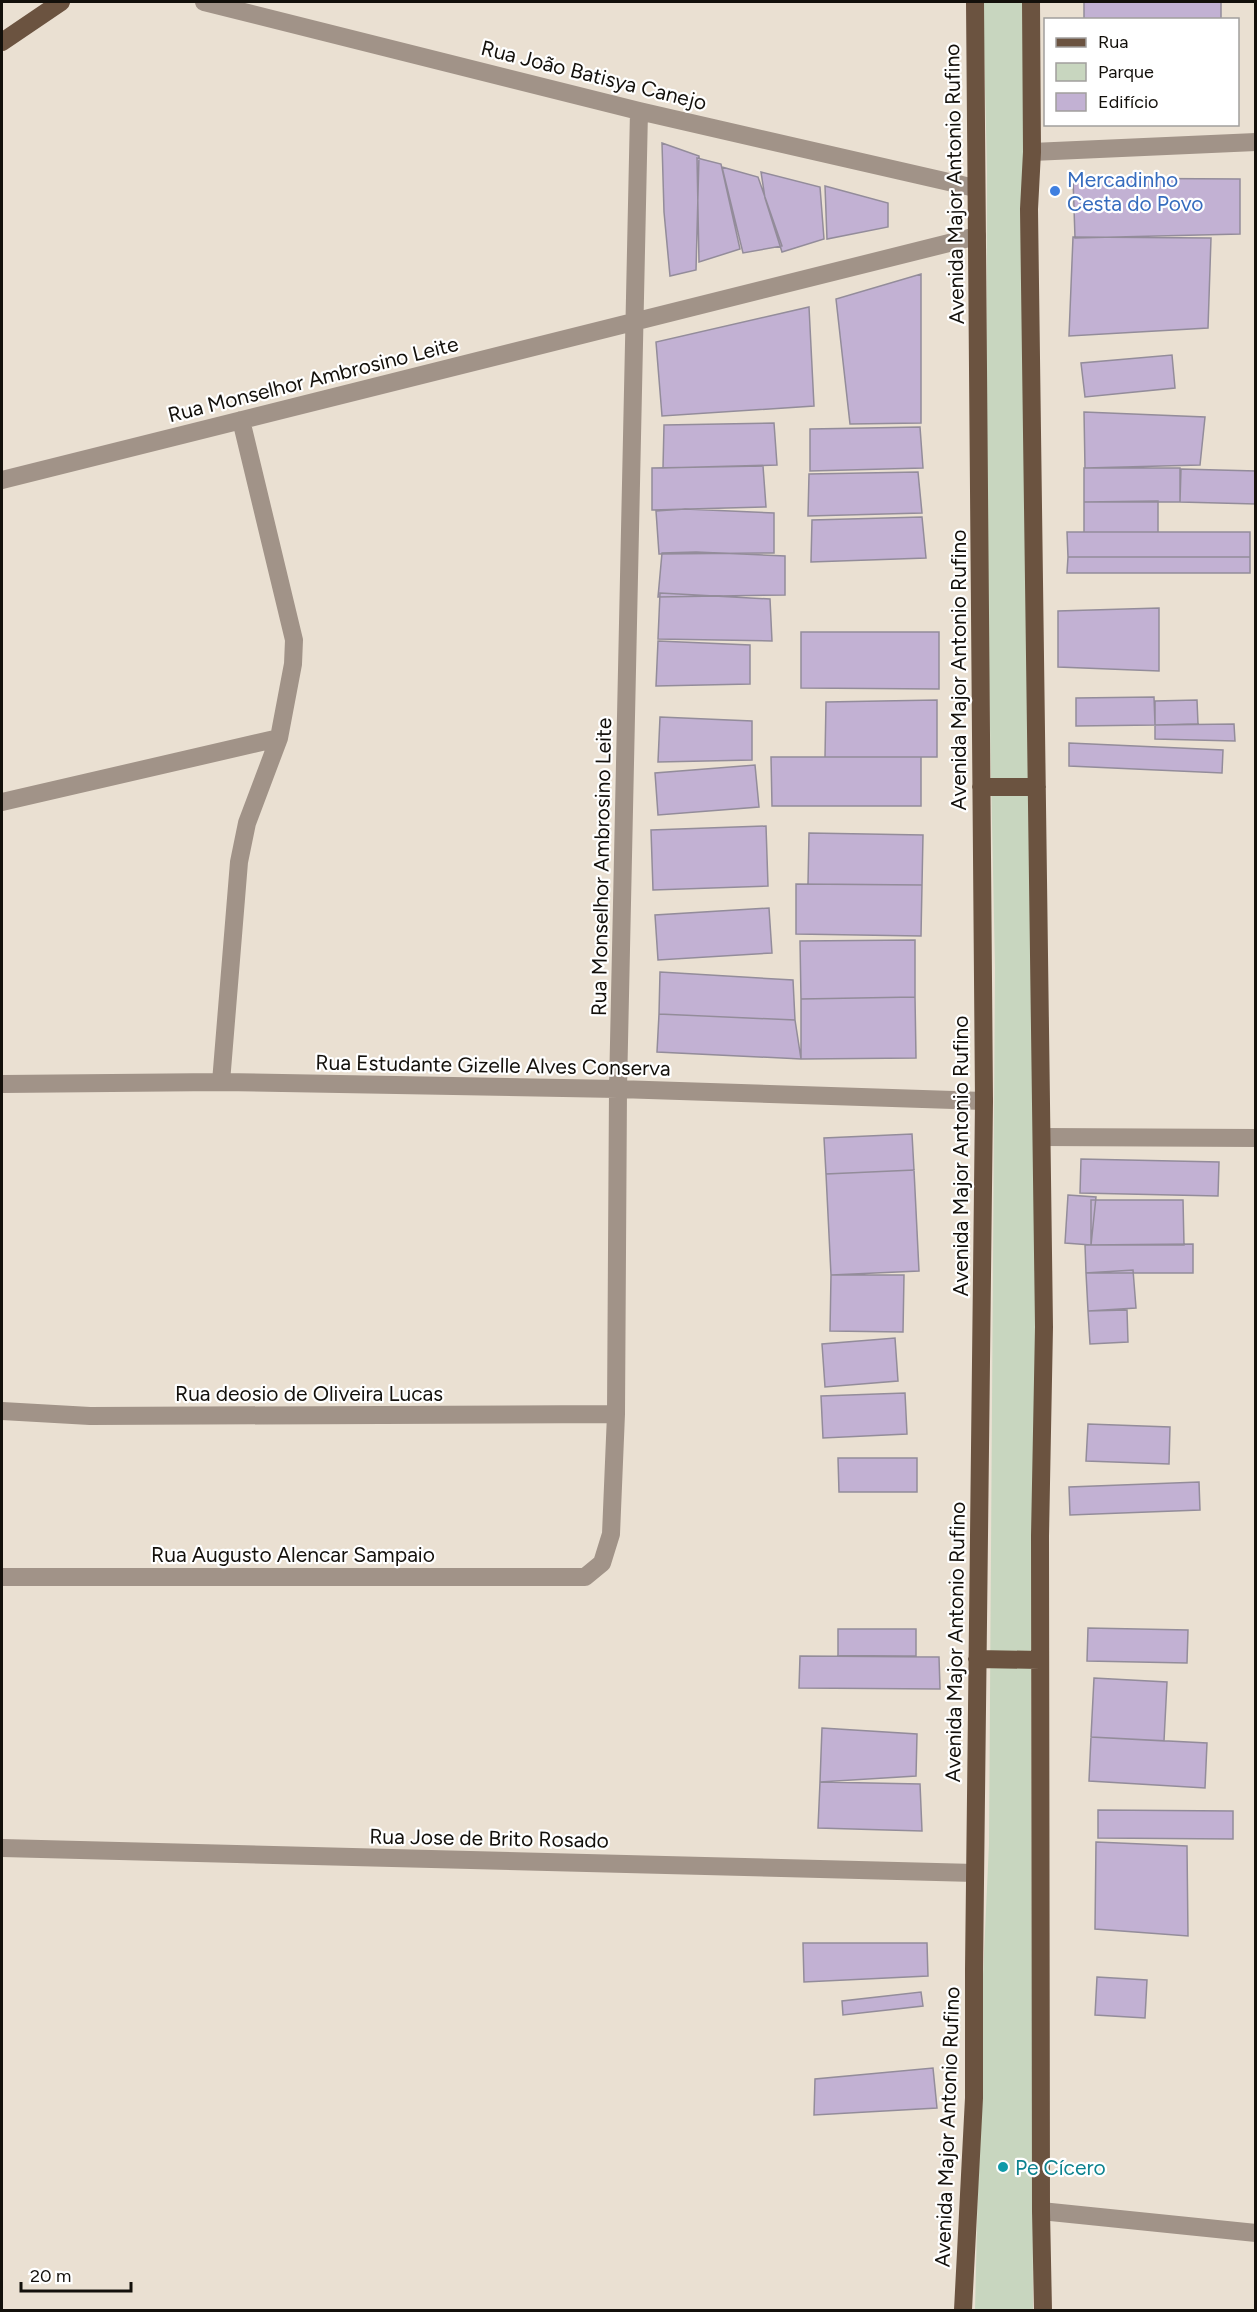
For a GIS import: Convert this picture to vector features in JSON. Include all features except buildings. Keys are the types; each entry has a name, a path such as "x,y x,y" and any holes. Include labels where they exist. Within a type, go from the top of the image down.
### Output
{"main road":[{"path":"2,42 61,2"},
{"name":"Avenida Major Antonio Rufino","path":"963,2310 974,2098 984,1101 975,2"},
{"path":"1031,2 1032,152 1029,209 1044,1327 1040,1536 1043,2310"},
{"path":"981,787 1037,787"},
{"path":"977,1659 1040,1660"}],"street":[{"name":"Rua João Batisya Canejo","path":"204,2 639,111 975,188"},
{"name":"Rua Monselhor Ambrosino Leite","path":"585,1577 602,1563 611,1534 616,1414 618,1089 639,111"},
{"path":"1032,152 1256,142"},
{"name":"Rua Monselhor Ambrosino Leite","path":"2,480 977,236"},
{"path":"221,1082 239,862 247,823 279,738 293,664 294,640 242,420"},
{"path":"2,802 279,738"},
{"name":"Rua Estudante Gizelle Alves Conserva","path":"2,1084 221,1082 618,1089 984,1101"},
{"path":"1042,1137 1256,1138"},
{"name":"Rua deosio de Oliveira Lucas","path":"2,1411 90,1416 616,1414"},
{"name":"Rua Augusto Alencar Sampaio","path":"2,1576 585,1577"},
{"name":"Rua Jose de Brito Rosado","path":"2,1848 975,1873"},
{"path":"1041,2211 1256,2233"}],"green space":[{"path":"983,2 1033,2 1036,1349 1031,1685 1033,2310 975,2310 983,1975 989,1844 995,967 986,534 987,171"}],"place":[{"name":"Mercadinho Cesta do Povo","path":"1055,191"},
{"name":"Pe Cícero","path":"1003,2167"}]}
